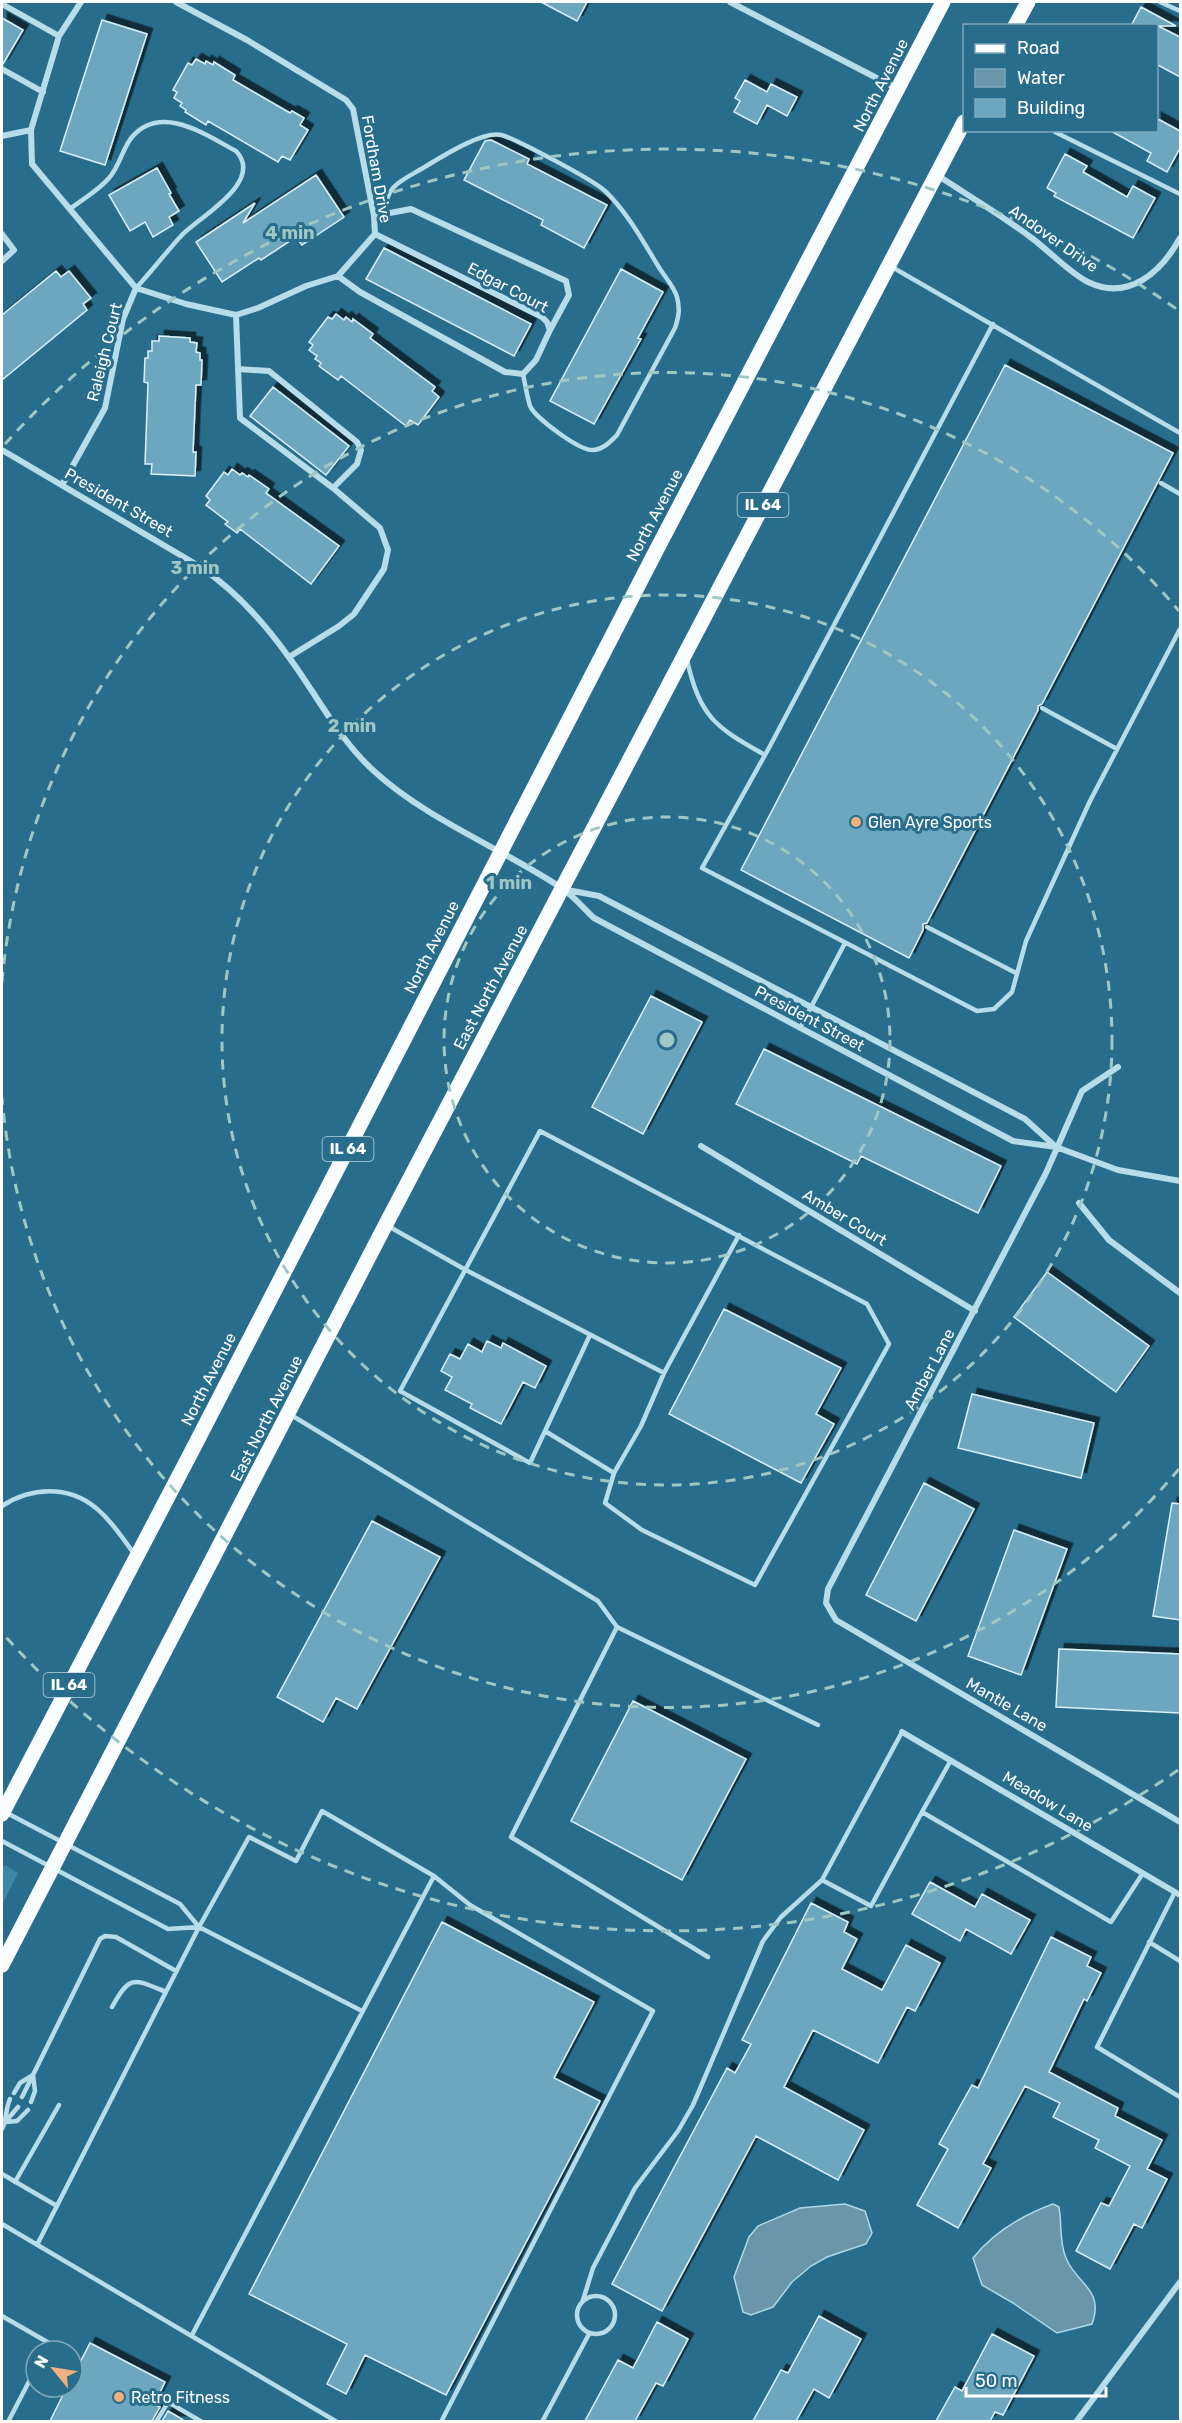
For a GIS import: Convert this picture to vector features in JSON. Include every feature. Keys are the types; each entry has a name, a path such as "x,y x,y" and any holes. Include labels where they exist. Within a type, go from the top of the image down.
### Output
{"main road":[{"name":"North Avenue","path":"2,1812 657,549 944,2"},
{"path":"1016,24 1028,2"},
{"name":"IL 64","path":"562,888 963,124"},
{"name":"East North Avenue","path":"2,1965 562,888"}],"street":[{"path":"81,2 59,36 31,130 32,164 136,288 186,304 236,315 258,308 306,286 338,276 360,292 505,372 523,374"},
{"name":"Fordham Drive","path":"176,2 247,40 346,100 353,109 374,216 375,234 338,276"},
{"path":"730,2 898,89"},
{"path":"2,4 59,36"},
{"path":"2,69 43,92"},
{"path":"2,136 31,130"},
{"name":"Andover Drive","path":"937,174 1033,238 1087,282 1109,288 1144,282 1171,255 1180,238"},
{"path":"374,216 411,209 566,281 569,295 550,330"},
{"path":"2,234 14,250 2,261"},
{"name":"Edgar Court","path":"375,234 542,317 550,330 536,360 523,374"},
{"name":"Raleigh Court","path":"62,485 105,408 123,319 136,288"},
{"path":"236,315 240,418 333,488 380,528 388,550 384,569 354,614 289,657"},
{"path":"238,369 269,371 357,442 361,450 357,464 333,488"},
{"name":"President Street","path":"2,450 219,580 248,606 289,657 353,750 373,770 409,799 562,888 594,918 1012,1141 1056,1147 1118,1170 1180,1181"},
{"name":"President Street","path":"562,888 599,896 811,1006 1025,1119 1056,1147"},
{"name":"Amber Lane","path":"826,1604 828,1589 1046,1173 1082,1091 1118,1067"},
{"name":"Amber Court","path":"700,1146 975,1311"},
{"path":"1080,1203 1090,1220 1109,1240 1180,1293"},
{"name":"Mantle Lane","path":"826,1604 836,1620 1180,1821"},
{"name":"Meadow Lane","path":"902,1732 1178,1894"},
{"path":"1076,2421 1180,2282"}],"lane":[{"path":"1160,2 1180,11"},
{"path":"70,210 109,178 132,137 154,123 172,122 189,127 236,151 242,157 243,167 239,181 232,191 219,206 187,230 136,288"},
{"path":"1055,132 1180,194"},
{"path":"386,213 385,200 388,192 400,182 462,147 490,135 512,138 583,177 604,190 619,207 676,295 680,314 675,328 617,435 606,445 593,450 582,447 565,437 538,416 531,407 523,374"},
{"path":"889,266 1180,433"},
{"path":"993,324 765,755 702,868 977,1011 994,1009 1012,992 1031,930 1090,801 1180,629"},
{"path":"1161,483 1180,494"},
{"path":"686,653 692,682 708,716 721,729 765,755"},
{"path":"1042,708 1118,749"},
{"path":"927,927 1016,973"},
{"path":"800,1028 845,944"},
{"path":"590,1335 530,1463 400,1391 540,1131 739,1235 867,1304 889,1344 755,1585 642,1530 605,1503 614,1473 641,1426 664,1372 739,1235"},
{"path":"386,1224 464,1269 664,1372"},
{"path":"289,1413 598,1601 617,1627 818,1725"},
{"path":"545,1431 614,1473"},
{"path":"2,1506 14,1498 31,1492 52,1491 72,1494 96,1507 136,1557"},
{"path":"617,1627 511,1837 708,1957"},
{"path":"583,2300 596,2296 602,2297 613,2306 615,2312 612,2325 608,2330 602,2334 589,2334 580,2327 576,2316 593,2268 635,2188 678,2131 693,2105 763,1941 781,1917 822,1880 902,1732"},
{"path":"822,1880 871,1906 951,1760"},
{"path":"37,2245 199,1927 249,1837 296,1861 322,1811 434,1876 470,1905 653,2011 441,2421"},
{"path":"2,1812 65,1842 180,1904 199,1927 362,2011"},
{"path":"922,1812 1111,1922 1143,1873"},
{"path":"2,1841 168,1929 199,1927"},
{"path":"192,2335 434,1876"},
{"path":"1178,1894 1149,1942 1097,2047 1180,2097"},
{"path":"22,2097 100,1939 105,1936 116,1937 177,1971"},
{"path":"1149,1942 1180,1961"},
{"path":"112,2007 129,1984 139,1981 166,1992"},
{"path":"14,2093 20,2083 33,2075"},
{"path":"32,2102 35,2091 33,2075"},
{"path":"6,2122 5,2110 10,2099"},
{"path":"15,2182 59,2105"},
{"path":"2,2129 18,2107"},
{"path":"6,2122 17,2121 28,2110"},
{"path":"2,2174 57,2206"},
{"path":"2,2224 337,2421"},
{"path":"2,2316 42,2339"},
{"path":"542,2421 589,2334"},
{"path":"8,2421 24,2391"},
{"path":"156,2421 168,2402 202,2421"}],"shaded area":[{"path":"5,1865 18,1873 2,1905 2,1868"}],"water":[{"path":"845,2204 865,2211 872,2233 866,2244 827,2257 811,2266 792,2282 773,2307 751,2315 743,2312 734,2277 749,2237 758,2226 800,2208"},
{"path":"1053,2204 1059,2207 1066,2258 1088,2288 1095,2303 1092,2324 1057,2333 982,2285 973,2258 990,2240 1010,2225"}],"building":[{"path":"541,2 587,2 577,21"},
{"path":"1141,7 1176,26 1158,26 1158,24 1132,24"},
{"path":"2,18 23,30 3,64 2,64"},
{"path":"102,20 147,34 105,165 60,151"},
{"path":"1158,26 1180,37 1180,77 1158,65"},
{"path":"196,59 205,64 206,61 213,65 214,62 235,75 233,80 290,113 292,111 304,118 300,125 308,130 290,160 282,156 278,162 208,121 206,125 185,112 186,110 180,106 182,103 174,98 177,92 173,90 188,63 192,65"},
{"path":"745,80 767,92 771,84 797,97 787,116 767,105 757,124 734,112 740,101 735,98"},
{"path":"1158,119 1180,131 1180,148 1167,172 1147,161 1151,153 1113,132 1158,132"},
{"path":"491,140 529,159 527,164 607,205 584,248 541,225 543,220 464,180 485,141"},
{"path":"1065,154 1087,166 1083,172 1127,197 1133,186 1155,198 1133,238 1054,196 1056,193 1047,188"},
{"path":"157,168 179,211 169,217 173,225 153,237 145,222 130,231 109,195"},
{"path":"316,175 344,217 302,245 296,237 222,282 196,242 255,203 243,223"},
{"path":"384,248 531,324 514,356 366,279"},
{"path":"621,269 663,292 638,338 641,339 594,424 550,401"},
{"path":"56,271 61,277 69,271 91,298 83,304 87,310 2,380 2,315"},
{"path":"336,314 344,320 346,317 352,322 353,319 373,334 370,338 435,387 432,391 439,397 418,425 410,420 406,426 341,376 338,380 319,366 321,363 315,359 317,356 309,350 313,345 309,342 328,317 332,319"},
{"path":"159,336 190,338 190,342 197,343 196,352 200,353 200,360 202,360 201,385 196,385 193,452 196,452 195,476 151,474 152,464 145,464 148,383 144,382 145,358 148,358 148,351 152,351 152,341 159,341"},
{"path":"1005,365 1173,453 1042,704 1038,706 1038,710 927,923 923,924 923,930 909,958 741,870"},
{"path":"273,387 349,446 326,475 250,416"},
{"path":"232,469 240,475 242,473 248,477 249,475 269,489 266,493 339,546 311,584 240,529 237,533 225,524 228,522 206,505 210,500 206,496 224,472 228,475"},
{"path":"651,996 702,1022 643,1134 592,1107"},
{"path":"764,1049 1001,1166 978,1213 861,1156 857,1164 736,1104"},
{"path":"1047,1272 1149,1346 1116,1392 1014,1317"},
{"path":"724,1309 841,1368 816,1414 834,1424 801,1483 669,1414"},
{"path":"487,1341 501,1348 503,1343 546,1366 535,1388 523,1382 501,1424 470,1408 472,1404 445,1390 452,1377 441,1371 450,1354 460,1359 468,1344 482,1352"},
{"path":"972,1394 1094,1423 1081,1478 958,1448"},
{"path":"924,1483 974,1509 916,1621 866,1595"},
{"path":"1172,1503 1180,1504 1180,1620 1153,1616"},
{"path":"372,1521 440,1557 357,1709 336,1698 323,1722 277,1697"},
{"path":"1014,1530 1067,1549 1021,1675 968,1656"},
{"path":"1059,1649 1180,1654 1180,1713 1056,1707"},
{"path":"633,1701 746,1759 682,1880 571,1821"},
{"path":"930,1882 975,1907 982,1894 1030,1920 1011,1954 966,1929 960,1941 912,1914"},
{"path":"811,1903 848,1922 844,1932 857,1939 842,1969 882,1990 906,1945 940,1963 915,2011 907,2007 878,2063 813,2030 784,2087 864,2130 838,2180 756,2136 662,2311 612,2284 727,2068 735,2073 751,2044 742,2040"},
{"path":"442,1922 594,2002 554,2078 600,2101 446,2395 365,2355 346,2394 327,2384 347,2344 249,2294"},
{"path":"1051,1937 1091,1957 1087,1966 1101,1973 1087,2001 1084,1999 1049,2072 1118,2108 1115,2116 1162,2140 1147,2169 1167,2179 1142,2228 1134,2224 1110,2269 1076,2251 1101,2203 1109,2206 1130,2166 1095,2148 1099,2140 1053,2117 1060,2103 1025,2086 983,2164 991,2168 958,2228 917,2205 948,2149 939,2144 972,2085 978,2088"},
{"path":"819,2316 861,2339 829,2398 814,2389 796,2421 753,2421 781,2370 788,2373"},
{"path":"657,2322 688,2339 663,2386 656,2383 635,2421 585,2421 618,2360 633,2368"},
{"path":"992,2334 1034,2356 1003,2415 995,2412 990,2421 936,2421 955,2387 962,2391"},
{"path":"90,2343 165,2382 154,2404 160,2407 152,2421 50,2421 61,2399 84,2399 84,2355"},
{"path":"168,2411 185,2421 162,2421"}],"place":[{"name":"Glen Ayre Sports","path":"856,822"},
{"name":"Retro Fitness","path":"119,2397"}]}
